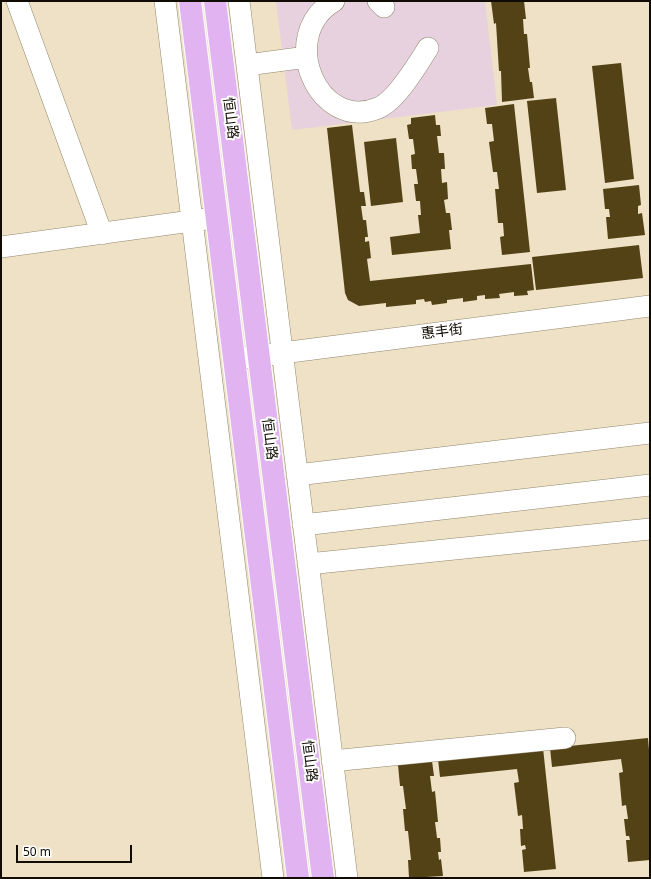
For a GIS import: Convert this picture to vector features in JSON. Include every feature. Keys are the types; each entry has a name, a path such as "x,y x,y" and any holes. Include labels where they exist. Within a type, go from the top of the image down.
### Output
{"main road":[{"name":"恒山路","path":"190,1 298,878"},
{"name":"恒山路","path":"215,1 323,878"}],"street":[{"path":"17,1 102,234"},
{"path":"165,1 273,878"},
{"path":"239,1 346,878"},
{"path":"334,1 328,5 316,18 308,35 308,70 316,86 329,100 344,108 361,112 379,108 388,101 408,79 428,48"},
{"path":"247,65 307,57"},
{"path":"1,247 217,218"},
{"name":"惠丰街","path":"235,359 650,306"},
{"path":"297,475 650,433"},
{"path":"303,525 650,486"},
{"path":"308,564 650,529"},
{"path":"332,761 565,738"}],"shaded area":[{"path":"276,1 485,1 497,105 292,130"}],"building":[{"path":"491,1 524,1 526,19 523,19 524,34 527,34 530,68 528,68 534,98 502,102 501,71 499,71 496,23 494,24"},
{"path":"621,63 634,179 605,183 592,66"},
{"path":"556,98 566,190 537,193 527,101"},
{"path":"514,104 530,252 502,255 500,237 504,236 503,223 498,223 495,189 499,189 497,172 493,172 489,142 494,141 492,124 487,124 485,108"},
{"path":"435,115 436,125 440,125 441,136 437,136 439,153 444,153 445,169 441,169 442,183 447,182 448,199 444,200 446,213 450,213 452,230 449,230 451,249 392,255 390,237 420,233 418,215 421,215 420,201 416,201 414,184 418,184 416,169 412,169 411,155 415,154 413,139 409,139 407,125 411,124 411,118"},
{"path":"352,125 360,192 364,192 366,206 361,206 363,220 366,220 368,237 365,237 365,242 369,241 371,258 367,259 370,281 531,264 534,290 527,291 528,295 514,296 514,292 499,294 500,298 485,299 485,295 477,296 477,300 463,302 463,298 447,300 447,303 432,305 431,301 425,302 424,299 416,300 416,304 386,307 386,303 359,306 348,300 345,293 327,128"},
{"path":"396,138 403,202 371,206 364,142"},
{"path":"639,185 641,205 638,206 638,214 642,213 645,235 608,239 606,217 610,217 609,209 605,209 603,189"},
{"path":"639,245 643,278 536,290 532,257"},
{"path":"648,738 650,762 650,860 628,862 626,840 630,840 629,836 626,836 624,819 628,819 626,805 622,806 619,773 623,772 621,759 552,767 550,748"},
{"path":"543,748 556,869 524,872 522,850 526,849 525,845 521,846 520,829 523,829 522,815 518,816 514,783 519,782 517,769 440,777 438,759"},
{"path":"432,761 434,776 430,776 432,792 435,791 438,822 435,822 437,838 440,838 441,852 438,852 439,860 441,859 443,876 409,878 408,860 411,860 408,831 405,831 403,809 406,809 403,786 400,786 398,765"}]}
